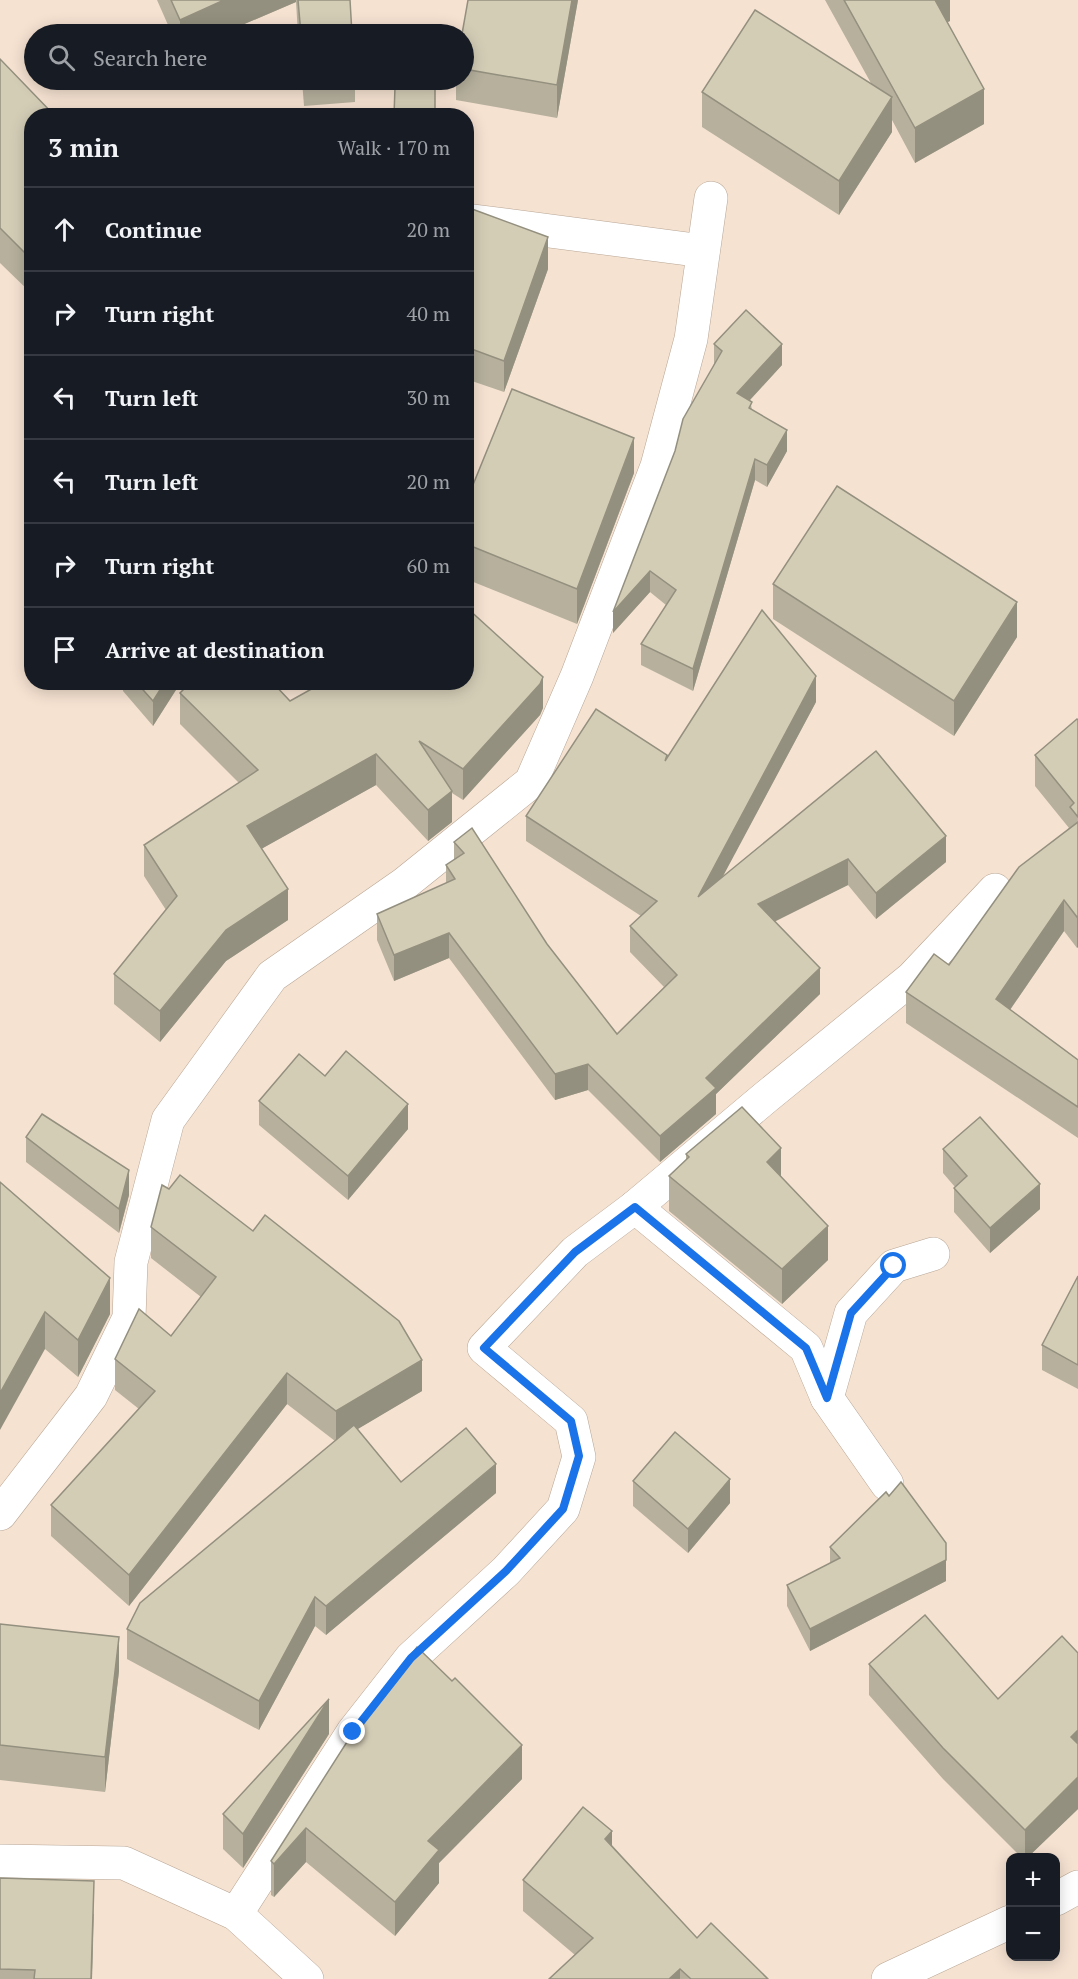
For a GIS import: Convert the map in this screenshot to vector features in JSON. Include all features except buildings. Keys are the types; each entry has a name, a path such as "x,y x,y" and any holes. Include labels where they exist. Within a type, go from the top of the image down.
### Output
{"street":[{"path":"0,1514 91,1396 129,1318 131,1262 168,1120 272,976 404,884 531,782 577,676 657,466 691,339 711,198"},
{"path":"474,221 703,251"},
{"path":"236,1914 353,1732 411,1658 506,1571 563,1509 579,1456 571,1421 484,1348 575,1252 635,1207 912,978 995,890"},
{"path":"635,1207 806,1348 827,1398 887,1484"},
{"path":"827,1398 851,1313 894,1266 933,1254"},
{"path":"0,1861 124,1863 236,1914 307,1979"},
{"path":"1060,1897 1078,1887"},
{"path":"888,1979 1006,1924"}],"route":[{"path":"353,1732 411,1658 506,1571 563,1509 579,1456 571,1421 484,1348 575,1252 635,1207 806,1348 827,1398 851,1313 894,1266"}]}
